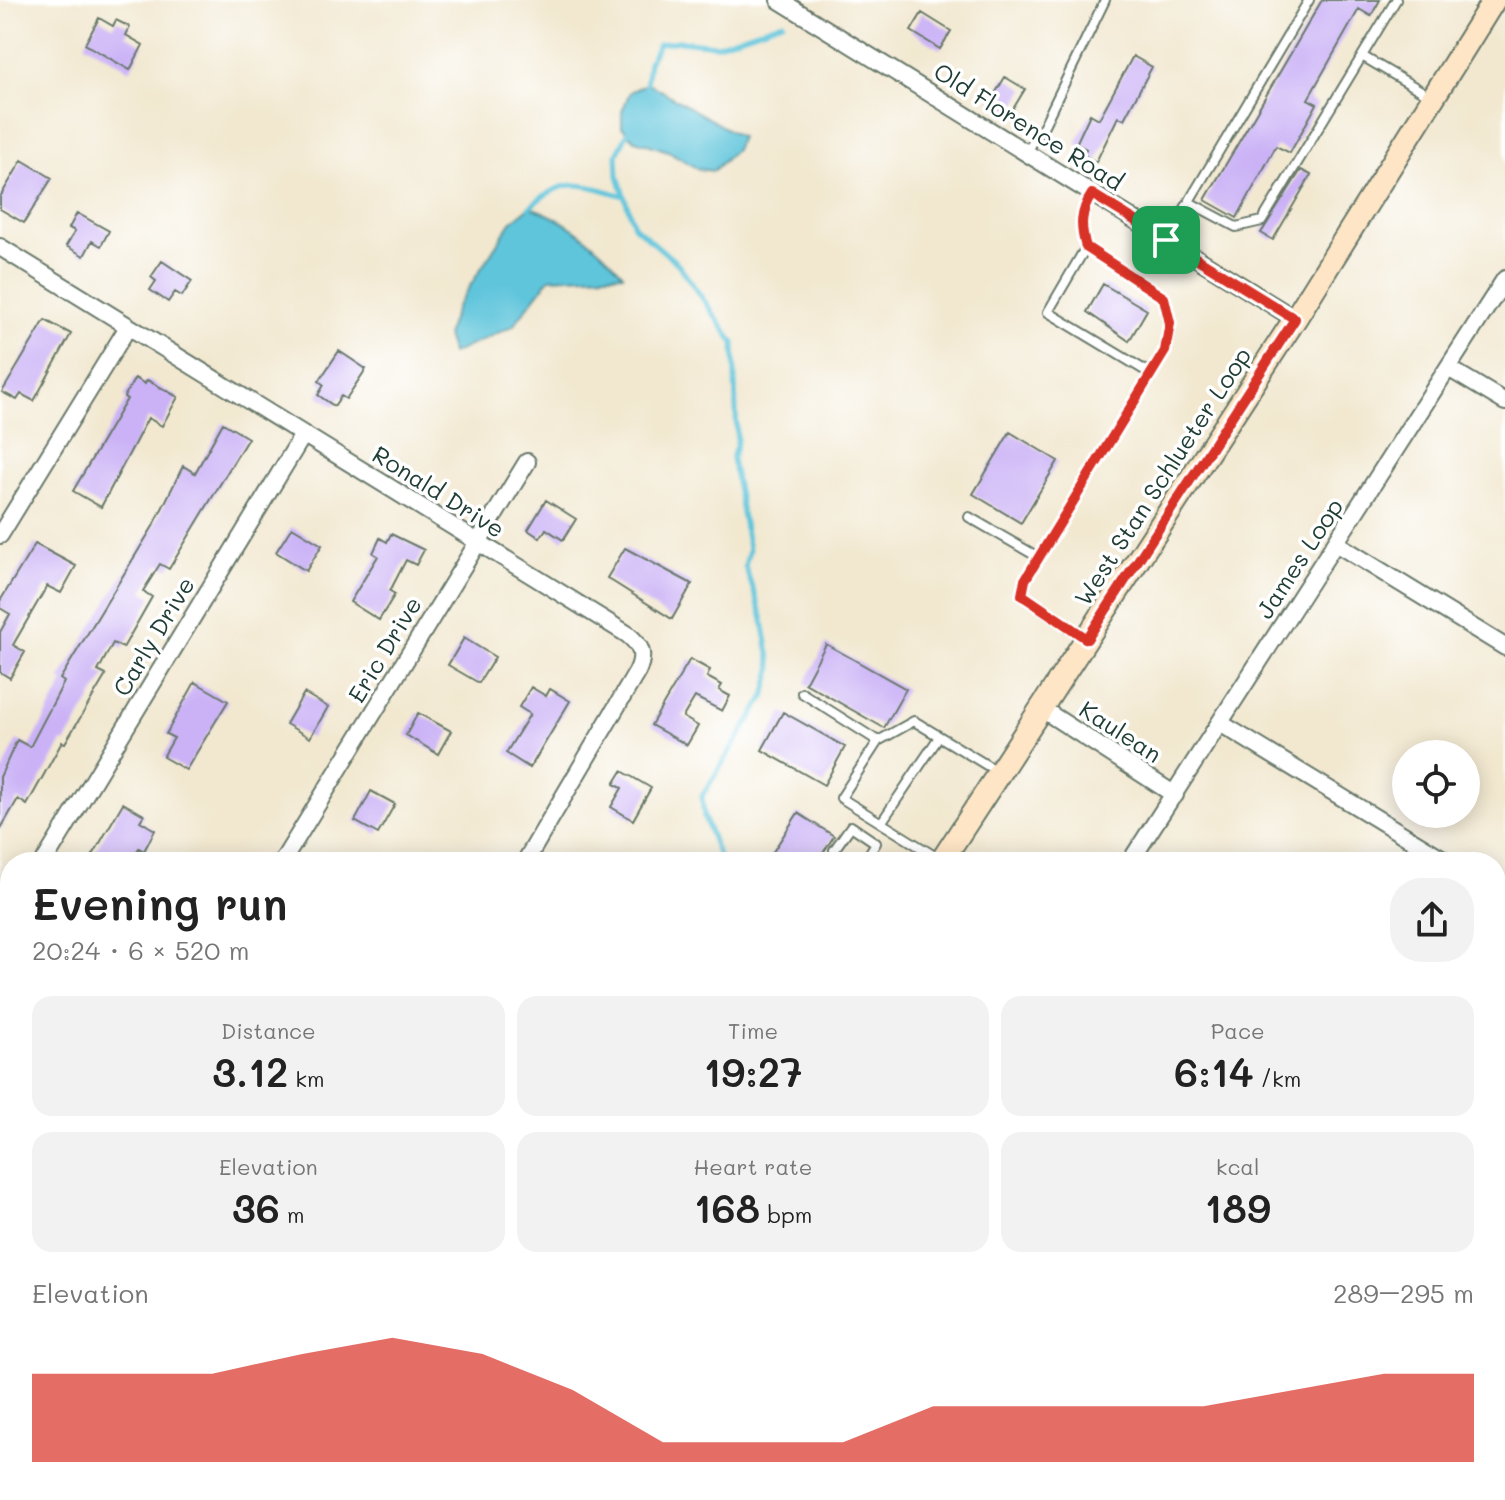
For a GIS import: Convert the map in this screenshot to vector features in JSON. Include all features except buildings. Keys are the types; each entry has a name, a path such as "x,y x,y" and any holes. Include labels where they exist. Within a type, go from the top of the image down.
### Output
{"main road":[{"name":"West Stan Schlueter Loop","path":"947,852 1295,319 1494,0"}],"street":[{"name":"Old Florence Road","path":"779,0 1295,319"},
{"name":"Ronald Drive","path":"0,247 627,634 641,647 642,661 637,672 531,852"},
{"name":"James Loop","path":"1137,852 1505,279"},
{"path":"0,535 128,327"},
{"path":"1450,369 1505,402"},
{"name":"Carly Drive","path":"50,852 303,435"},
{"name":"Eric Drive","path":"288,852 527,462"},
{"path":"1337,544 1505,647"},
{"name":"Kaulean","path":"1042,709 1175,795"},
{"path":"1220,723 1432,852"}],"lane":[{"path":"1026,153 1044,125 1105,0"},
{"path":"1166,240 1309,0"},
{"path":"1189,202 1236,227 1262,221 1396,0"},
{"path":"1362,56 1433,98"},
{"path":"1087,639 1022,595 1025,580 1165,351 1170,323 1164,298 1086,247 1080,227 1085,204 1092,194"},
{"path":"1086,247 1048,312 1151,374"},
{"path":"969,517 1038,557"},
{"path":"802,693 878,741"},
{"path":"927,852 841,798 878,741 914,721 998,772"},
{"path":"881,823 939,737"},
{"path":"834,850 851,826 876,843 870,852"}],"water":[{"path":"648,83 740,137 735,150 713,171 698,169 668,151 635,140 622,127 622,111 630,92"},
{"path":"530,207 556,218 581,234 623,274 550,278 513,326 452,354 446,336 456,308 511,222"}],"waterway":[{"path":"646,87 649,62 659,44 679,41 716,45 783,22"},
{"path":"629,130 617,154 618,176 634,226 678,264 734,343 737,442 732,459 749,550 745,566 762,616 772,669 765,696 702,796 704,817 717,852"},
{"path":"530,207 564,186 585,186 624,196"}],"route":[{"path":"1092,194 1166,240 1295,319 1087,639 1022,595 1025,580 1078,488 1165,351 1170,323 1164,298 1086,247 1080,227 1085,204 1092,194"}]}
